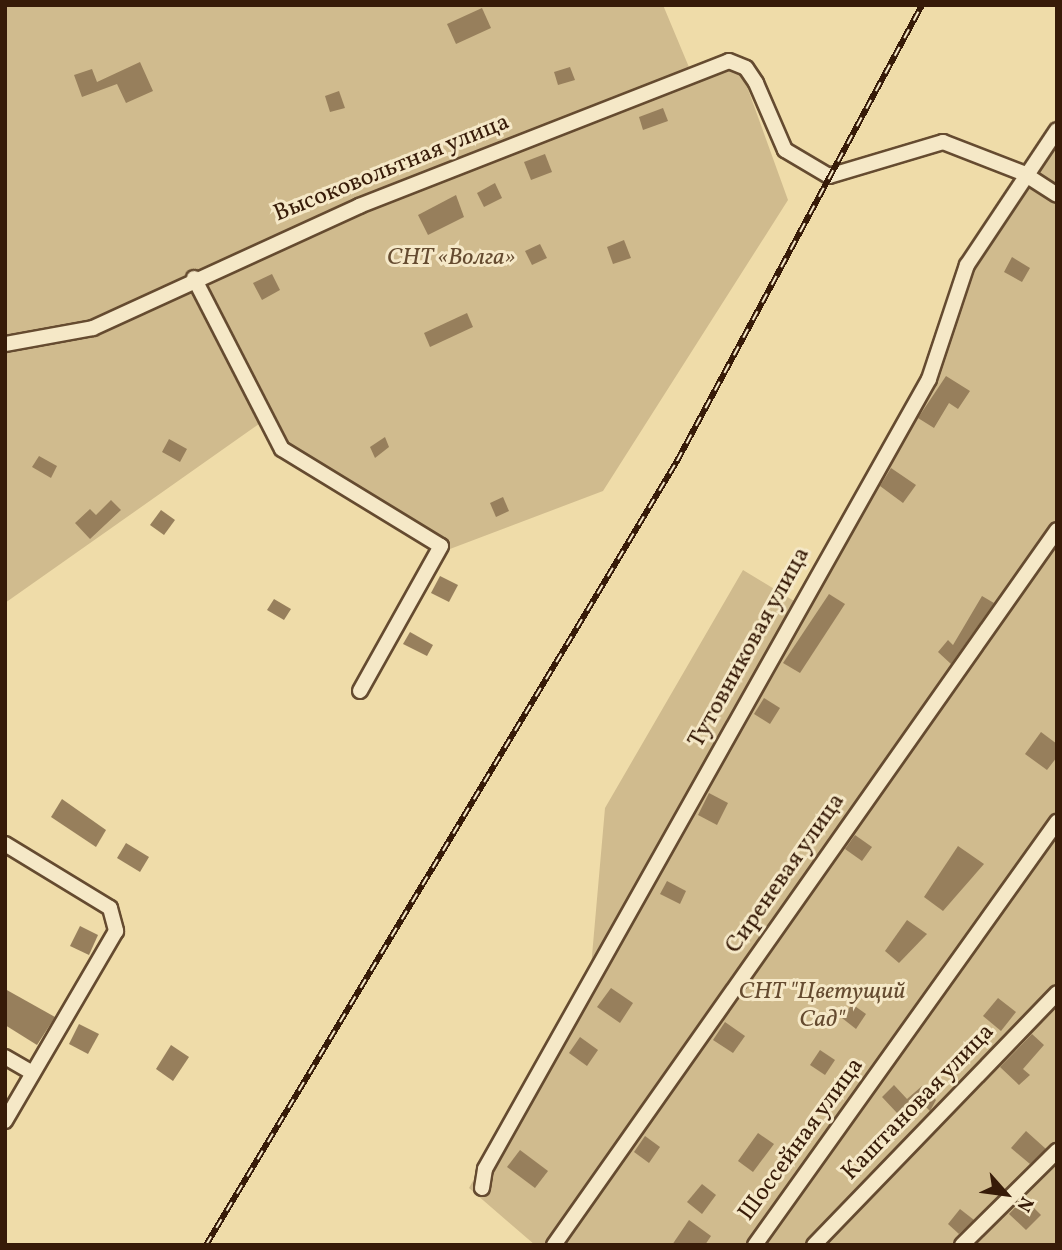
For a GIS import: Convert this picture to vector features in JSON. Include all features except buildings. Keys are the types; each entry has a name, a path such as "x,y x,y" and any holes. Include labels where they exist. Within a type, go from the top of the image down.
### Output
{"street":[{"name":"Высоковольтная улица","path":"5,344 78,332 194,278 578,117 729,61 746,68 756,83 785,150 830,176 943,142 1023,173"},
{"name":"Тутовниковая улица","path":"482,1188 492,1157 929,379 967,265 1023,173 1057,130"},
{"path":"1023,173 1057,195"},
{"path":"194,278 282,449 441,546 360,691"},
{"name":"Сиреневая улица","path":"554,1245 1057,530"},
{"name":"Шоссейная улица","path":"755,1245 1057,822"},
{"path":"5,844 110,908 116,931 5,1121"},
{"name":"Каштановая улица","path":"814,1245 1057,993"},
{"path":"5,1057 33,1073"},
{"path":"962,1245 1057,1152"}],"green space":[{"name":"СНТ «Волга»","path":"5,5 663,5 691,72 736,56 788,200 603,491 442,552 285,459 259,424 5,603"},
{"name":"СНТ \"Цветущий Сад\"","path":"1057,126 1057,1245 535,1245 469,1188 591,967 605,808 743,570 799,604 923,382 954,280 1022,167"}],"railway":[{"path":"206,1245 677,461 922,5"}]}
